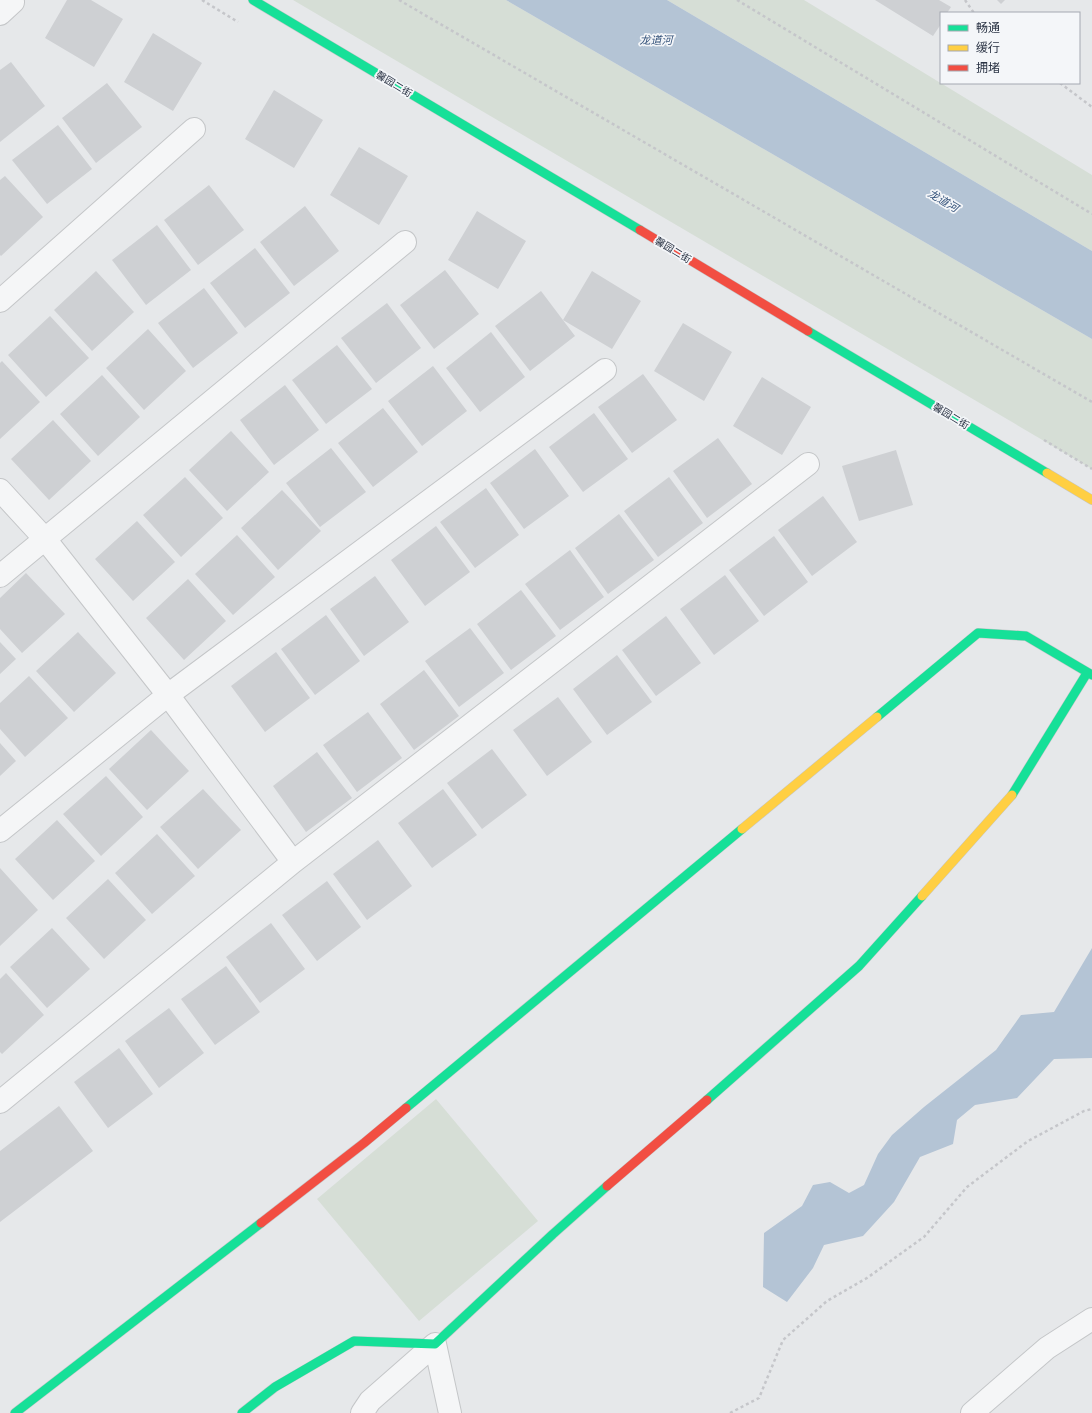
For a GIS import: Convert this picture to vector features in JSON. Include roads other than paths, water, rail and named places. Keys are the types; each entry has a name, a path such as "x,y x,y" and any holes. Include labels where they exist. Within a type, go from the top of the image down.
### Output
{"street":[{"name":"馨园二街","path":"253,0 1092,500"},
{"path":"0,302 194,129"},
{"path":"0,576 405,242"},
{"path":"0,831 168,696 604,370"},
{"path":"0,1102 293,862 808,464"},
{"path":"0,490 45,539 168,696 293,862"},
{"path":"15,1413 364,1143 978,633 1026,636 1090,674 1012,796 859,966 553,1234 435,1344 370,1401 362,1413"},
{"path":"972,1413 1047,1348 1092,1319"},
{"path":"242,1413 275,1387 354,1341 435,1344"},
{"path":"435,1344 450,1413"}],"water":[{"name":"龙道河","path":"506,0 667,0 1092,251 1092,339"},
{"path":"1092,948 1092,1058 1054,1059 1017,1098 975,1105 957,1120 953,1144 920,1157 894,1202 863,1236 824,1245 813,1268 787,1302 763,1287 764,1233 802,1206 813,1185 830,1182 849,1193 864,1185 878,1154 892,1135 924,1107 996,1050 1021,1015 1054,1012"}]}
